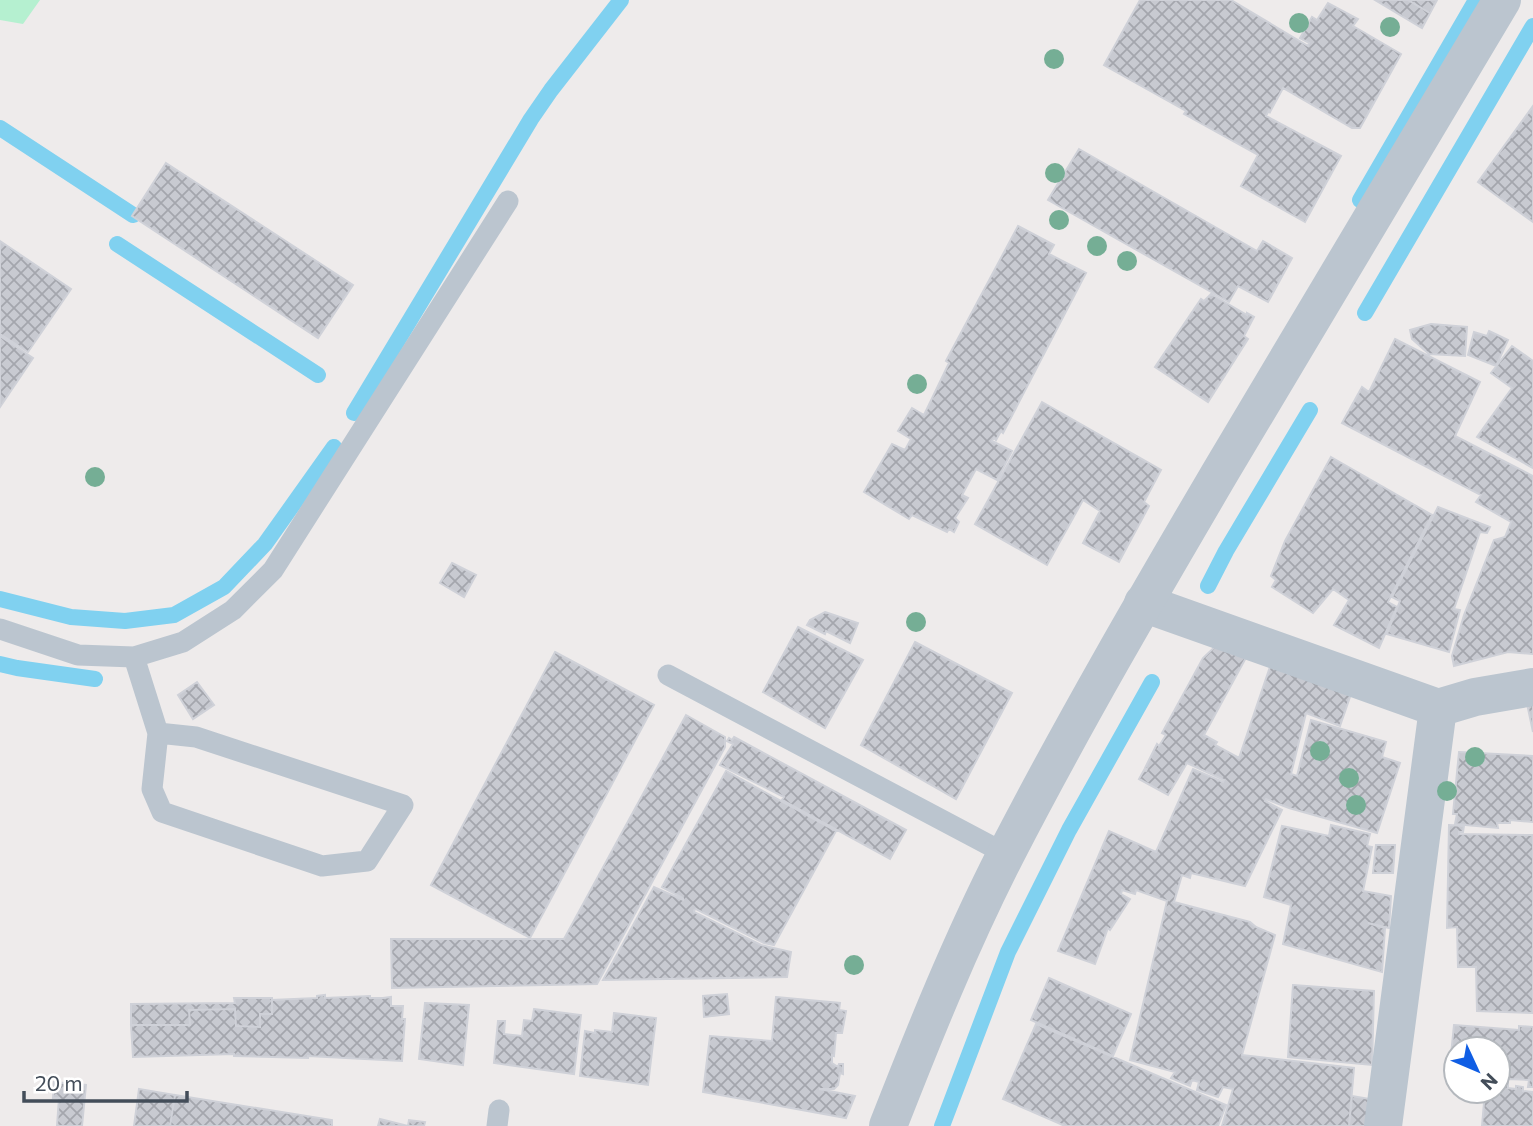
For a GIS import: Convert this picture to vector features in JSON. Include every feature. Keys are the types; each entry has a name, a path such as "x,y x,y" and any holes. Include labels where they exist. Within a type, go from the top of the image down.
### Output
{"street":[{"path":"888,1126 961,950 1006,854 1143,603 1502,0"},
{"path":"1143,603 1438,708 1475,697 1533,687"},
{"path":"1383,1126 1438,708"}],"lane":[{"path":"0,629 78,655 134,657 183,642 233,610 273,570 508,201"},
{"path":"134,657 158,733 152,789 162,812 322,866 367,861 403,805 196,737 158,733"},
{"path":"668,675 1006,854"}],"green space":[{"path":"0,0 40,0 23,24 0,20"}],"building":[{"path":"1140,0 1231,0 1308,46 1309,43 1300,38 1312,17 1317,20 1328,3 1358,19 1353,26 1401,54 1360,128 1352,128 1283,88 1270,112 1269,110 1266,116 1341,156 1305,222 1241,186 1258,155 1104,65"},
{"path":"1375,0 1408,0 1430,13 1422,28"},
{"path":"1408,0 1437,0 1430,13"},
{"path":"1533,106 1533,222 1478,182"},
{"path":"1079,149 1257,251 1263,241 1292,258 1268,302 1238,286 1229,302 1048,200"},
{"path":"166,163 353,285 318,338 132,216"},
{"path":"1018,226 1054,245 1049,254 1086,273 1003,433 1001,431 996,440 994,438 992,441 1012,451 997,480 976,469 962,495 968,498 955,518 959,522 954,532 949,529 947,532 912,515 909,519 864,492 892,444 905,450 911,439 898,431 912,408 924,415 949,363 946,361"},
{"path":"0,241 71,289 28,352 0,334"},
{"path":"1211,294 1254,317 1244,336 1248,339 1208,402 1155,367 1201,299 1204,301"},
{"path":"1431,324 1467,327 1465,356 1429,354 1412,339 1410,330"},
{"path":"1489,331 1508,340 1496,366 1468,355 1474,332 1487,336"},
{"path":"0,336 33,358 0,407"},
{"path":"1395,339 1480,382 1455,436 1533,476 1533,654 1508,652 1454,666 1452,656 1464,615 1494,540 1505,537 1511,522 1476,502 1481,495 1342,423 1362,387 1369,392"},
{"path":"1512,346 1533,361 1533,468 1477,437 1512,388 1491,373"},
{"path":"1042,402 1161,470 1144,502 1149,506 1119,562 1083,543 1100,511 1083,500 1047,565 975,524"},
{"path":"1331,457 1432,515 1388,602 1397,607 1379,648 1334,625 1349,600 1333,589 1313,613 1272,587 1276,580 1271,576 1285,541"},
{"path":"1438,507 1490,527 1487,533 1480,532 1454,609 1460,610 1449,652 1387,634 1400,601 1392,597"},
{"path":"452,563 476,575 464,597 440,583"},
{"path":"825,612 858,623 850,643 807,625 810,620"},
{"path":"798,627 863,660 825,728 763,692"},
{"path":"1221,641 1248,654 1204,735 1217,742 1215,745 1239,758 1274,655 1351,694 1340,726 1306,713 1291,774 1297,776 1311,720 1386,742 1382,757 1400,763 1377,833 1266,799 1265,801 1282,810 1245,886 1191,873 1190,878 1182,875 1174,902 1250,922 1275,935 1242,1055 1354,1068 1349,1126 1222,1126 1233,1089 1223,1087 1218,1097 1197,1090 1199,1082 1192,1080 1190,1086 1171,1078 1175,1072 1130,1060 1167,901 1136,890 1135,894 1122,890 1121,894 1130,899 1110,930 1108,928 1095,964 1058,951 1109,831 1156,852 1193,769 1223,782 1224,780 1187,763 1168,795 1139,779 1144,770 1146,771 1157,744 1159,746 1166,735 1162,733 1203,658"},
{"path":"915,642 1012,693 956,799 861,745"},
{"path":"555,652 654,705 530,938 431,885"},
{"path":"197,682 214,705 193,719 178,695"},
{"path":"1533,697 1533,732 1526,699"},
{"path":"686,715 725,737 725,747 597,984 392,988 391,939 564,939"},
{"path":"734,737 906,830 890,859 782,800 784,797 720,765 733,744 727,741"},
{"path":"1459,752 1533,756 1533,822 1510,820 1510,823 1497,823 1498,828 1455,824 1457,814 1453,814"},
{"path":"726,771 836,831 774,945 764,943 694,910 761,945 791,952 787,977 603,980 654,887 683,900 662,887"},
{"path":"1331,825 1370,834 1367,846 1372,847 1363,891 1391,896 1389,928 1368,923 1385,928 1382,972 1283,944 1291,905 1264,897 1282,826 1329,836"},
{"path":"1449,825 1464,826 1463,832 1459,834 1533,835 1533,1013 1477,1011 1476,967 1458,967 1457,927 1447,928"},
{"path":"1376,845 1395,845 1393,873 1373,873"},
{"path":"1049,978 1131,1014 1113,1056 1031,1020"},
{"path":"1293,985 1374,991 1372,1065 1288,1057"},
{"path":"727,994 729,1014 704,1017 703,996"},
{"path":"325,995 325,998 391,997 391,1006 403,1006 402,1019 405,1019 402,1061 234,1054 133,1057 131,1025 190,1025 189,1010 235,1009 236,1026 260,1027 260,1014 272,1014 272,1000 317,998"},
{"path":"776,997 840,1003 839,1010 846,1011 842,1033 836,1033 834,1056 832,1055 832,1063 838,1067 843,1064 843,1074 840,1073 838,1085 834,1089 819,1089 855,1096 846,1118 703,1092 710,1036 772,1041"},
{"path":"234,998 272,998 272,1014 260,1014 260,1027 236,1026 235,1009 189,1010 190,1025 131,1025 131,1004 235,1003"},
{"path":"425,1003 469,1005 463,1065 419,1059"},
{"path":"534,1009 581,1015 574,1074 494,1063 498,1021 505,1021 504,1034 522,1036 524,1020 532,1021"},
{"path":"614,1013 656,1018 648,1085 580,1076 585,1031 612,1032"},
{"path":"1036,1024 1226,1105 1218,1126 1065,1126 1003,1099"},
{"path":"1454,1025 1519,1030 1519,1026 1533,1027 1533,1087 1528,1087 1529,1080 1512,1079 1512,1035 1453,1035"},
{"path":"54,1082 86,1085 82,1126 57,1126 59,1098 53,1098"},
{"path":"1516,1086 1523,1087 1523,1091 1533,1092 1533,1126 1482,1126 1484,1105 1512,1105 1512,1088 1516,1089"},
{"path":"139,1089 175,1095 170,1126 134,1126"},
{"path":"175,1095 332,1120 332,1126 170,1126"},
{"path":"1352,1096 1370,1099 1367,1126 1349,1126"},
{"path":"380,1119 408,1126 378,1126"},
{"path":"409,1120 425,1122 424,1126 408,1126"}],"waterway":[{"path":"354,413 531,119 621,0"},
{"path":"1360,200 1476,0"},
{"path":"1365,313 1533,26"},
{"path":"0,128 133,215"},
{"path":"117,244 318,375"},
{"path":"1208,586 1310,410"},
{"path":"0,599 71,617 125,621 174,615 224,587 265,544 334,447"},
{"path":"0,664 95,679"},
{"path":"942,1126 1008,952 1069,830 1152,682"}]}
